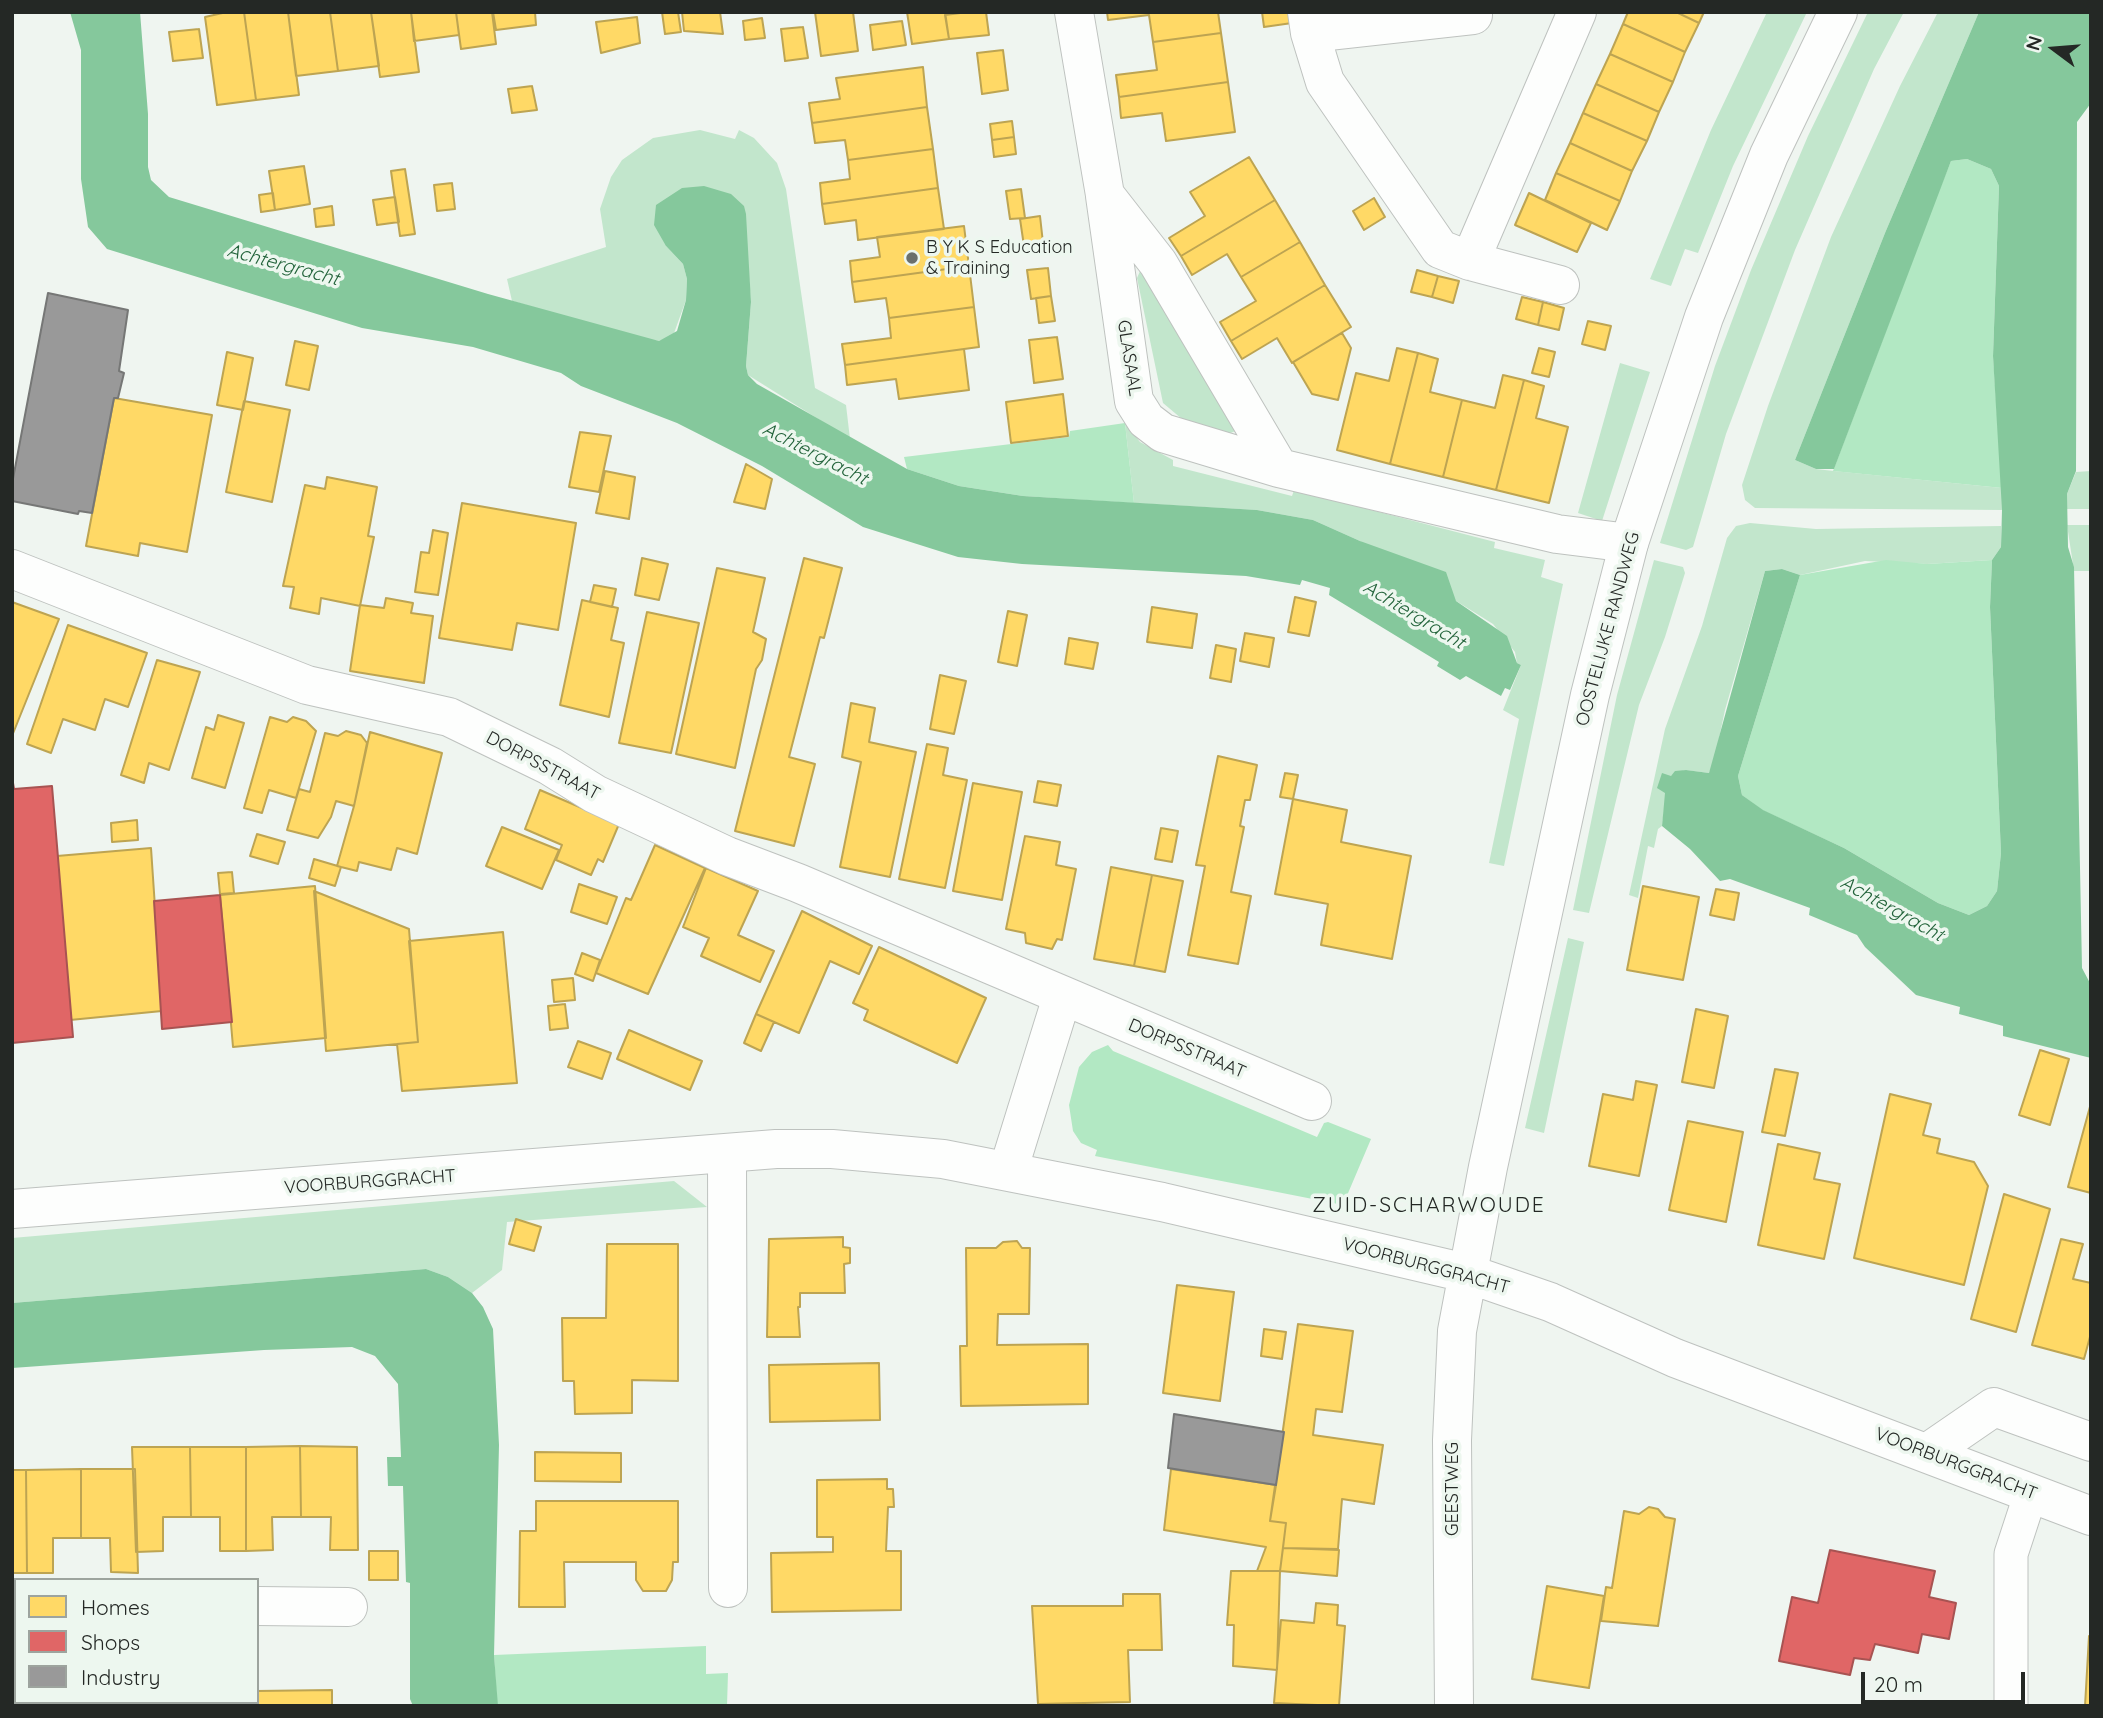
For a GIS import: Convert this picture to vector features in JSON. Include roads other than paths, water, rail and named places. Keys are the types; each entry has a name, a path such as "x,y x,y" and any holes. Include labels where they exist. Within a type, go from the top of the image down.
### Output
{"street":[{"name":"GLASAAL","path":"1074,12 1105,195 1135,401 1146,420 1176,439 1279,468 1557,534 1629,543"},
{"path":"1470,261 1577,12"},
{"name":"OOSTELIJKE RANDWEG","path":"1466,1273 1590,695 1629,543 1704,317 1745,211 1794,100 1838,12"},
{"path":"1473,15 1308,23 1325,82 1440,249 1470,261 1560,285"},
{"name":"GLASAAL","path":"1105,195 1158,263 1279,468"},
{"name":"DORPSSTRAAT","path":"12,569 307,685 449,717 551,766 595,794 727,856 1312,1101"},
{"path":"1008,1171 1062,997"},
{"name":"VOORBURGGRACHT","path":"12,1209 727,1154 832,1149 943,1159 1278,1228 1466,1273 1550,1302 1675,1358 2091,1517"},
{"path":"727,1154 728,1588"},
{"name":"GEESTWEG","path":"1454,1706 1454,1375 1466,1273"},
{"path":"1927,1453 1994,1407 2091,1442"},
{"path":"259,1606 348,1607"}],"lane":[{"path":"2011,1706 2011,1554 2031,1493"}],"water":[{"name":"Achtergracht","path":"70,12 140,12 148,114 148,167 151,180 169,197 488,294 659,341 677,331 686,300 687,279 683,264 666,246 654,225 656,205 682,188 704,186 731,194 744,206 746,214 751,302 746,366 748,375 757,384 907,469 959,486 1023,496 1257,510 1313,520 1360,541 1446,572 1456,601 1507,636 1517,663 1521,665 1510,690 1505,688 1501,696 1466,676 1460,680 1437,666 1439,662 1329,595 1330,588 1302,580 1300,585 1246,576 1022,564 958,557 863,527 762,466 677,423 581,386 561,373 473,347 362,328 107,249 88,227 81,179 81,50"},
{"name":"Achtergracht","path":"1979,12 2091,12 2091,103 2077,122 2076,471 2067,494 2068,547 2074,567 2082,968 2091,985 2091,1058 2003,1036 2003,1026 1959,1014 1960,1007 1916,995 1865,947 1857,935 1809,915 1810,908 1730,879 1720,881 1690,849 1662,826 1665,793 1657,788 1662,773 1671,776 1675,771 1686,770 1709,773 1765,571 1782,569 1800,575 1738,776 1742,795 1763,810 1844,848 1938,903 1969,915 1987,906 1997,891 2001,853 1990,607 1992,560 2001,547 2002,510 1993,356 1999,186 1991,169 1967,159 1951,161 1834,469 1816,469 1795,460 1885,233"},
{"path":"426,1269 448,1277 472,1293 483,1307 493,1329 499,1445 494,1655 498,1706 413,1706 410,1699 410,1583 406,1582 403,1486 388,1486 387,1457 401,1457 398,1384 375,1356 352,1347 264,1350 12,1368 12,1303"}],"place":[{"name":"B Y K S Education & Training","path":"912,258"}],"district":[{"name":"ZUID-SCHARWOUDE","path":"1429,1206"}]}
